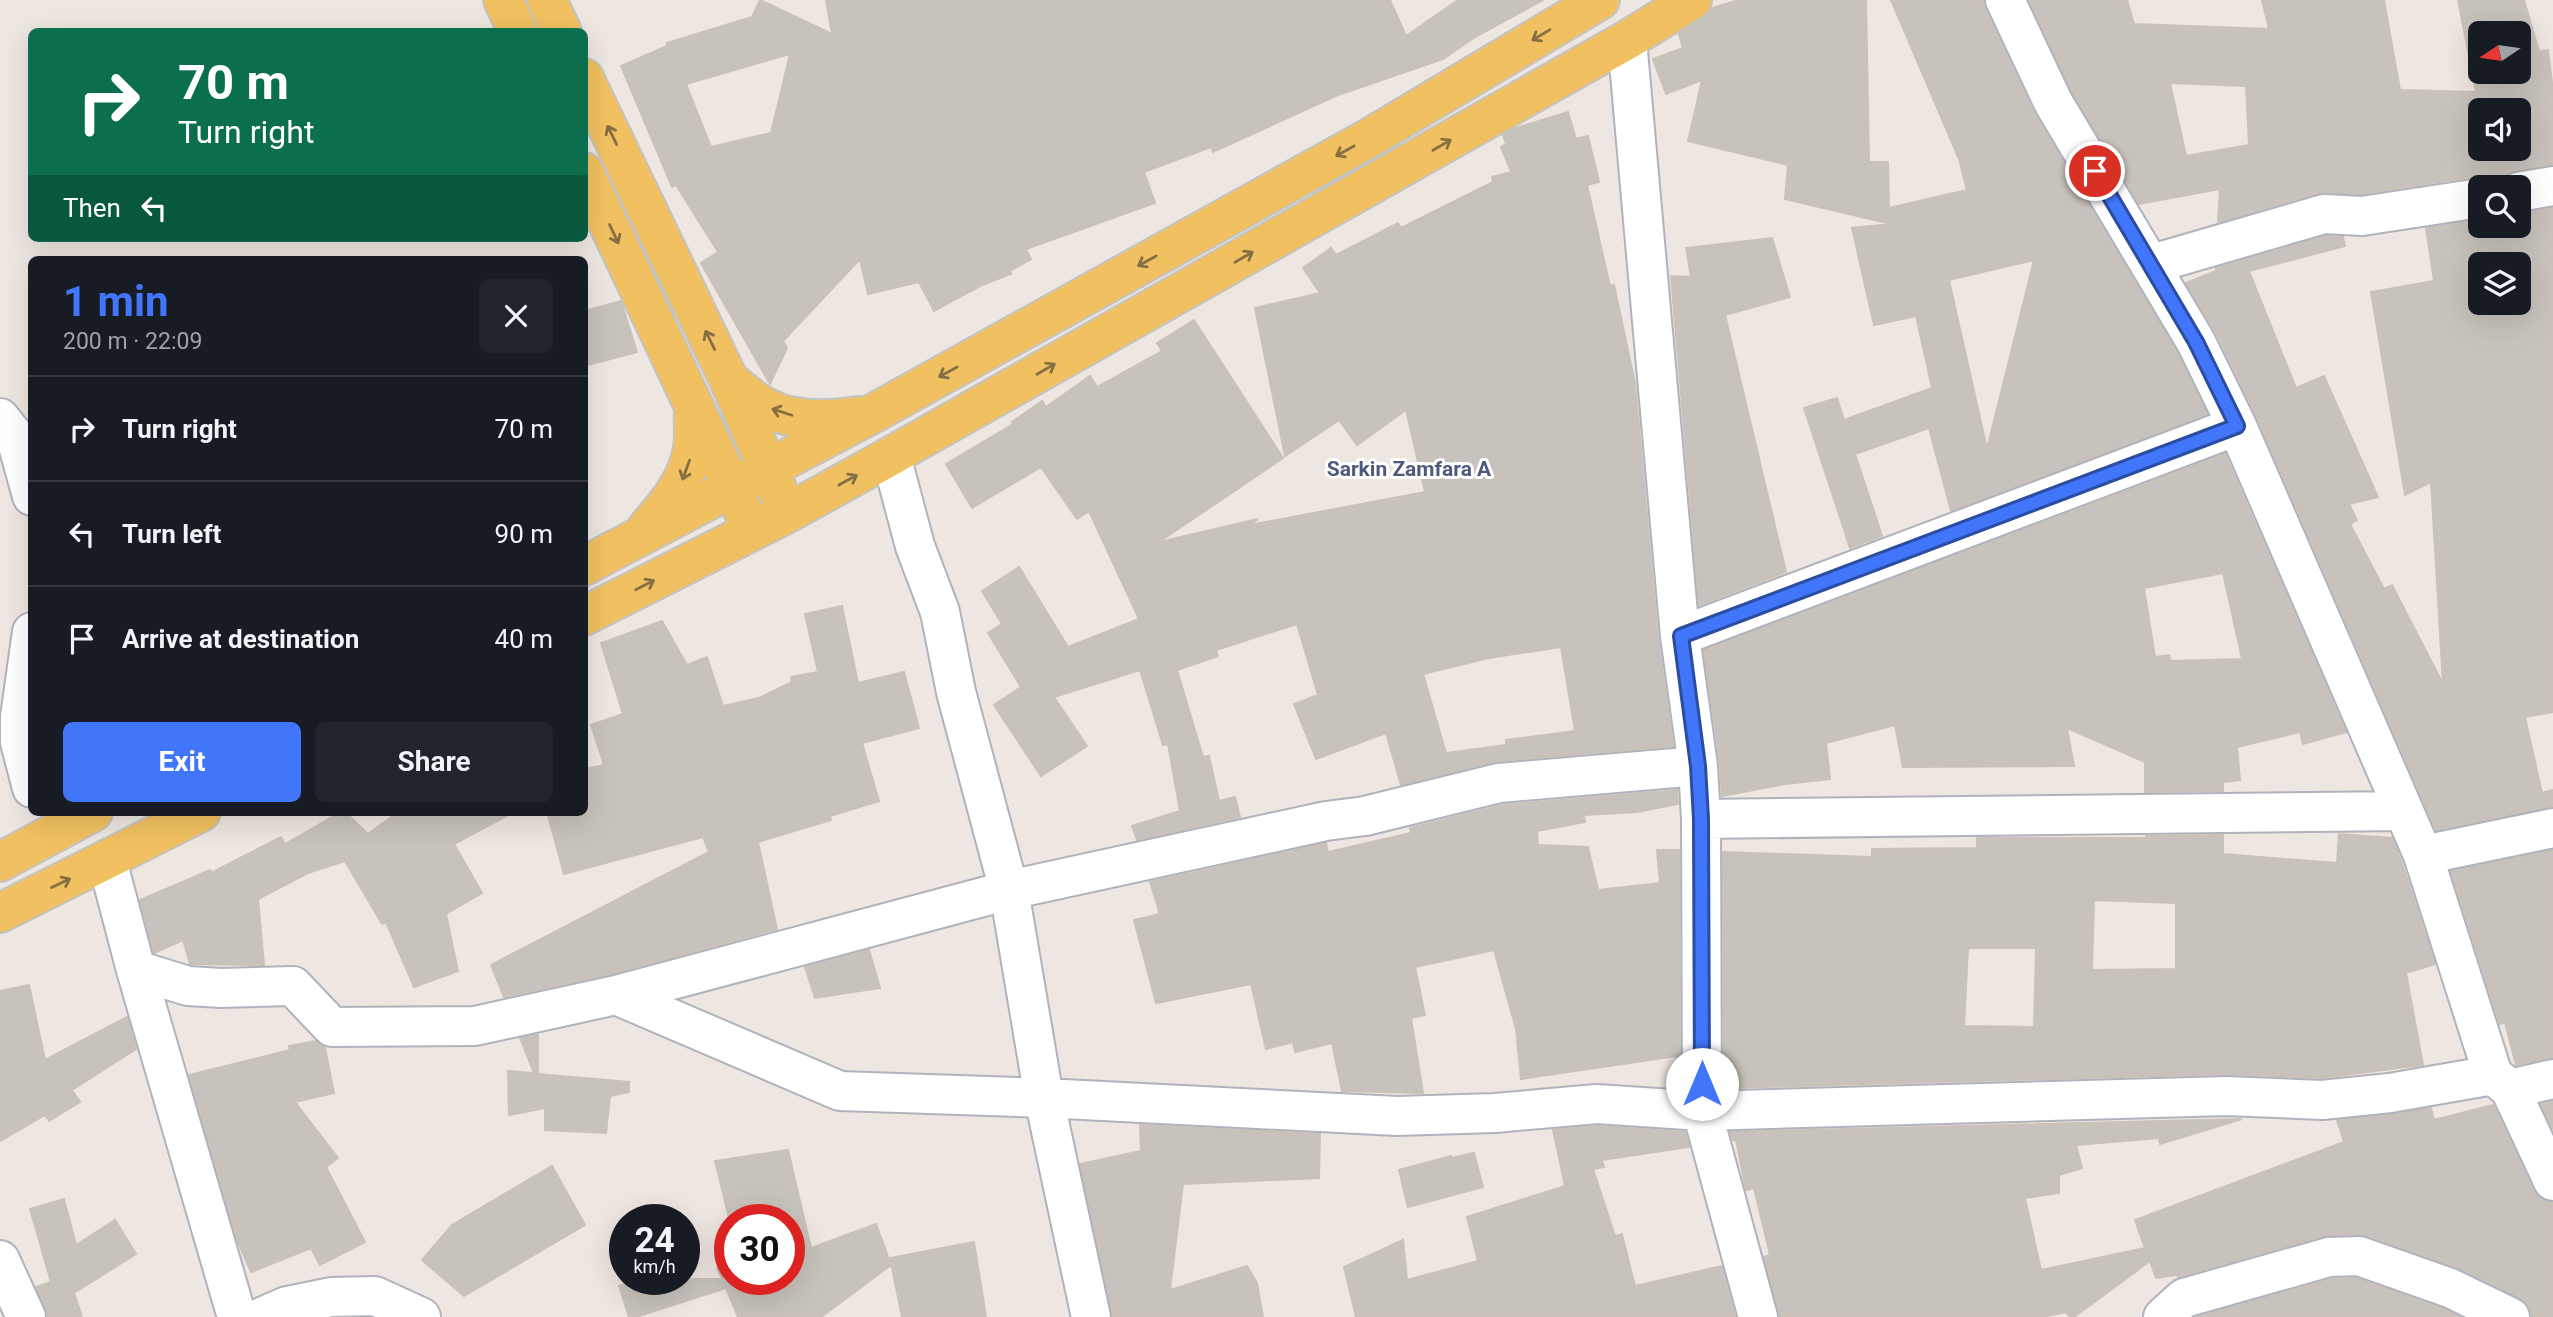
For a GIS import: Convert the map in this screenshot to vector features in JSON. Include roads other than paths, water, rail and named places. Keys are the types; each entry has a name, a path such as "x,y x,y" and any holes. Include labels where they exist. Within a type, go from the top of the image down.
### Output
{"main road":[{"path":"503,0 516,28"},
{"path":"547,0 560,28"},
{"path":"588,564 874,413 1371,137 1600,0"},
{"path":"588,614 788,513 891,456 1627,40 1692,0"},
{"path":"588,86 729,380 788,513"},
{"path":"588,180 752,531"},
{"path":"729,380 762,406 791,416 830,421 874,413"},
{"path":"638,539 665,507 682,480 693,448 694,403"},
{"path":"0,862 41,825 77,816"},
{"path":"0,913 193,816"}],"street":[{"path":"2005,0 2053,102 2152,264 2196,342 2237,426 2423,855 2501,1082 2553,1181"},
{"path":"1627,40 1681,636 1698,766 1701,819 1702,1111 1758,1317"},
{"path":"2531,190 2553,186"},
{"path":"2152,264 2324,214 2362,216 2468,200"},
{"path":"0,418 16,438 28,482"},
{"path":"1681,636 2237,426"},
{"path":"891,456 915,546 940,612 956,692 1009,890 1044,1098 1091,1317"},
{"path":"28,660 20,717 20,742 28,773"},
{"path":"136,970 188,986 293,986 332,1027 475,1026 616,995 1009,890 1326,821 1366,816 1499,783 1698,766"},
{"path":"1701,819 2404,811"},
{"path":"2423,855 2553,828"},
{"path":"107,860 136,970 237,1317"},
{"path":"616,995 840,1091 1044,1098 1397,1116 1495,1113 1597,1104 1702,1111 2227,1096 2322,1100 2553,1079"},
{"path":"2163,1317 2184,1298 2329,1257 2359,1256 2450,1288 2510,1317"},
{"path":"0,1260 26,1317"},
{"path":"262,1317 287,1306 331,1297 374,1296 421,1317"}],"district":[{"name":"Sarkin Zamfara A","path":"1409,469"}]}
